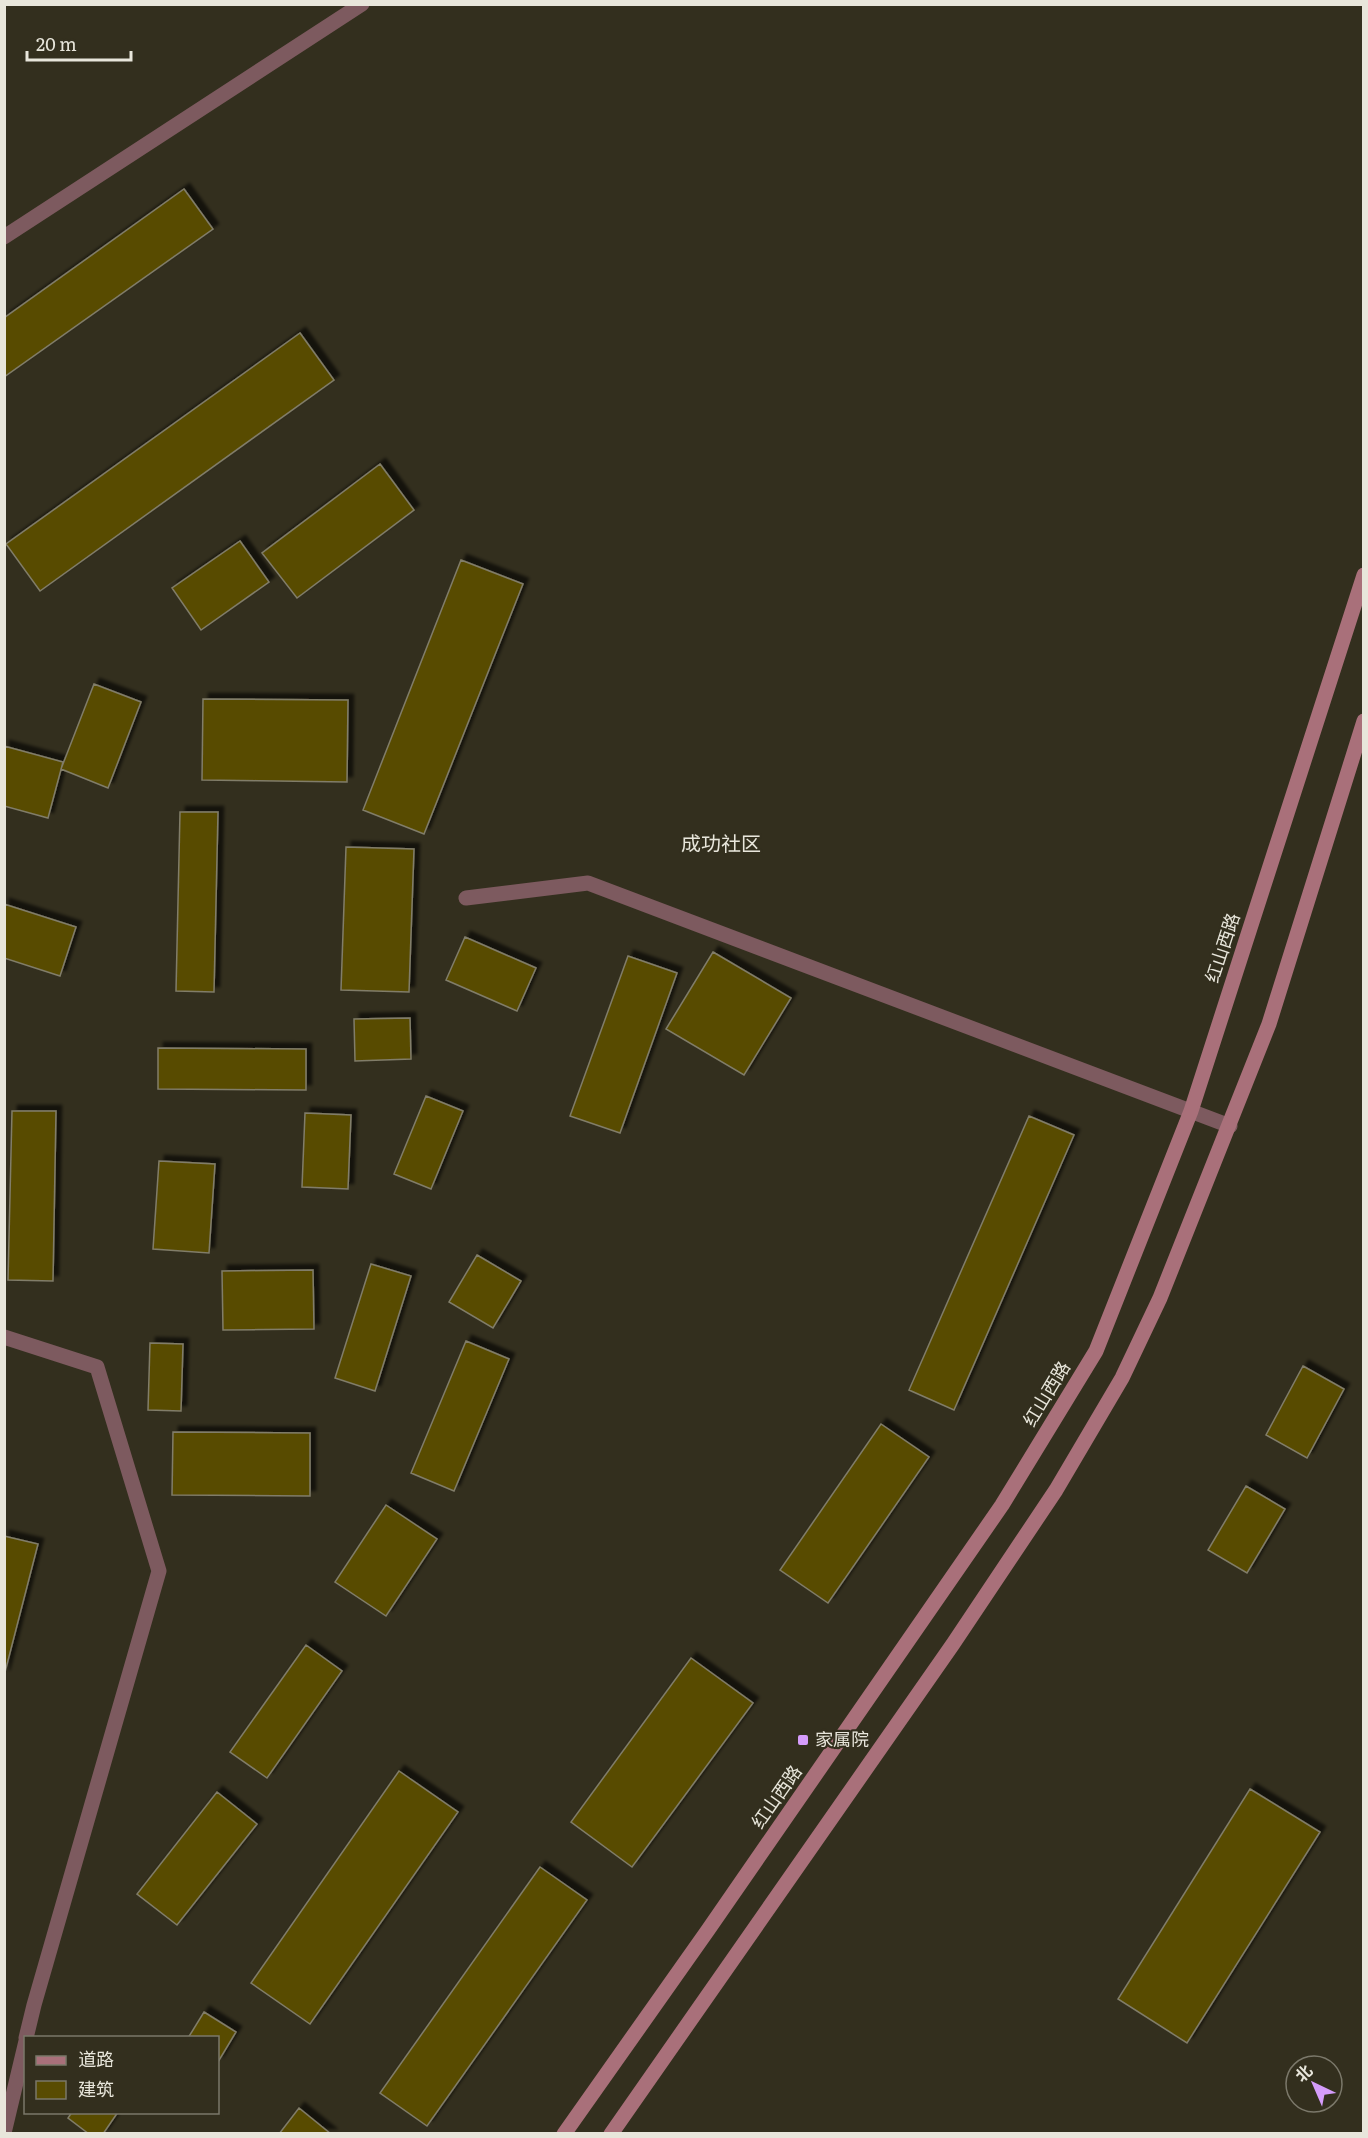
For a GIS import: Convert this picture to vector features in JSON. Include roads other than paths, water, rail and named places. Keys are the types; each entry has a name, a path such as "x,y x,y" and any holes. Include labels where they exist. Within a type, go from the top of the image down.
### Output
{"main road":[{"name":"红山西路","path":"564,2133 708,1930 1002,1505 1096,1351 1191,1111 1364,575"},
{"path":"611,2133 953,1644 1056,1490 1122,1378 1160,1298 1269,1024 1364,721"}],"street":[{"path":"4,237 362,4"},
{"path":"466,898 588,883 1230,1126"},
{"path":"4,1337 97,1368 159,1571 27,2036"},
{"path":"4,2133 24,2048"}],"place":[{"name":"家属院","path":"803,1740"}],"district":[{"name":"成功社区","path":"721,844"}]}
